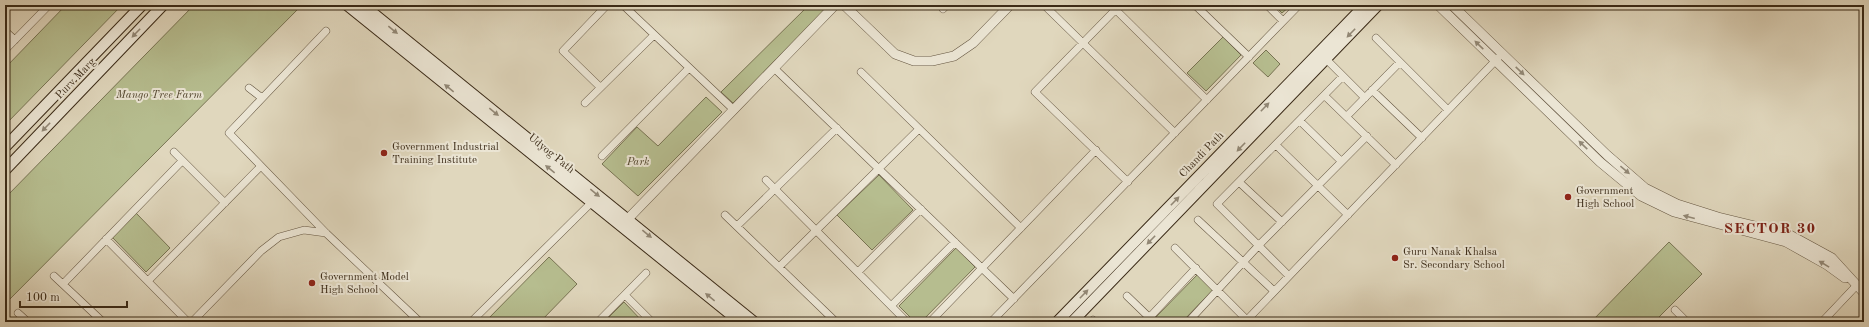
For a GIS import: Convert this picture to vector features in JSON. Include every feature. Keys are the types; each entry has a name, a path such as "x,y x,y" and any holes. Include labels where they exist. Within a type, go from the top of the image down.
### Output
{"main road":[{"name":"Purv Marg","path":"5,147 142,5"},
{"name":"Purv Marg","path":"5,170 163,5"},
{"name":"Udyog Path","path":"347,5 592,202 625,223 754,322"},
{"name":"Udyog Path","path":"363,5 625,223 740,322"},
{"name":"Chandi Path","path":"1057,322 1365,5"},
{"name":"Chandi Path","path":"1072,322 1378,6"}],"street":[{"path":"5,50 49,5"},
{"path":"600,88 563,51 607,5"},
{"path":"623,5 734,110"},
{"path":"625,223 835,5"},
{"path":"844,5 895,54 914,61 932,61 954,56 972,44 1010,5"},
{"path":"1044,5 1175,133"},
{"path":"1195,5 1249,57"},
{"path":"1266,5 1283,21"},
{"path":"991,322 1299,5"},
{"path":"1438,5 1600,162 1641,196 1674,212 1786,242 1826,265 1864,293"},
{"path":"1452,5 1607,155 1645,188 1677,204 1718,217 1788,234 1832,258 1856,286"},
{"path":"1128,182 1035,92 1118,7 1207,100"},
{"path":"5,31 15,40"},
{"path":"326,31 229,133 326,234 420,322"},
{"path":"585,103 654,35"},
{"path":"1376,38 1448,110"},
{"path":"1175,248 1218,290 1246,321 1502,54"},
{"path":"1326,59 1365,98"},
{"path":"1346,116 1400,62"},
{"path":"602,156 689,68"},
{"path":"774,68 1014,299"},
{"path":"861,72 1021,228"},
{"path":"1290,276 1217,204 1276,146 1343,76"},
{"path":"249,88 262,98"},
{"path":"1372,90 1422,138"},
{"path":"1325,96 1396,165"},
{"path":"1300,121 1341,161"},
{"path":"737,226 837,128"},
{"path":"779,267 919,129"},
{"path":"1188,322 1259,245 1367,136"},
{"path":"1276,146 1348,215"},
{"path":"930,322 1096,150"},
{"path":"174,152 225,203"},
{"path":"63,284 182,161"},
{"path":"148,281 261,166"},
{"path":"766,180 907,322"},
{"path":"1239,182 1282,222"},
{"path":"471,322 592,202"},
{"path":"858,272 921,209"},
{"path":"725,215 836,322"},
{"path":"1198,220 1274,291"},
{"path":"192,322 261,251 279,237 304,230 326,234"},
{"path":"106,239 188,322"},
{"path":"891,306 955,242"},
{"path":"1127,296 1152,320 1196,268"},
{"path":"598,322 646,273"},
{"path":"54,276 103,322"},
{"path":"1822,322 1856,286"},
{"path":"625,295 652,322"},
{"path":"1675,310 1687,322"},
{"path":"18,313 26,322"}],"green space":[{"path":"66,5 122,5 5,125 5,68"},
{"name":"Mango Tree Farm","path":"194,5 302,5 5,304 5,198"},
{"path":"809,5 825,5 828,7 733,103 721,92"},
{"path":"1274,5 1287,5 1289,7 1282,13"},
{"path":"1223,37 1241,55 1206,91 1187,73"},
{"path":"1266,50 1280,64 1268,77 1253,63"},
{"name":"Park","path":"706,97 722,112 638,196 602,164 637,127 658,146"},
{"path":"879,175 913,210 872,250 837,215"},
{"path":"136,213 170,248 146,272 112,237"},
{"path":"1669,242 1702,274 1654,322 1591,322"},
{"path":"956,248 975,267 921,322 915,322 899,306"},
{"path":"549,257 577,284 540,322 485,322"},
{"path":"1197,275 1213,290 1182,322 1160,322 1155,318"},
{"path":"624,302 643,322 604,322"}],"place":[{"name":"Government Industrial Training Institute","path":"384,153"},
{"name":"Government High School","path":"1568,197"},
{"name":"Guru Nanak Khalsa Sr. Secondary School","path":"1395,258"},
{"name":"Government Model High School","path":"312,283"}],"district":[{"name":"SECTOR 30","path":"1770,229"}]}
